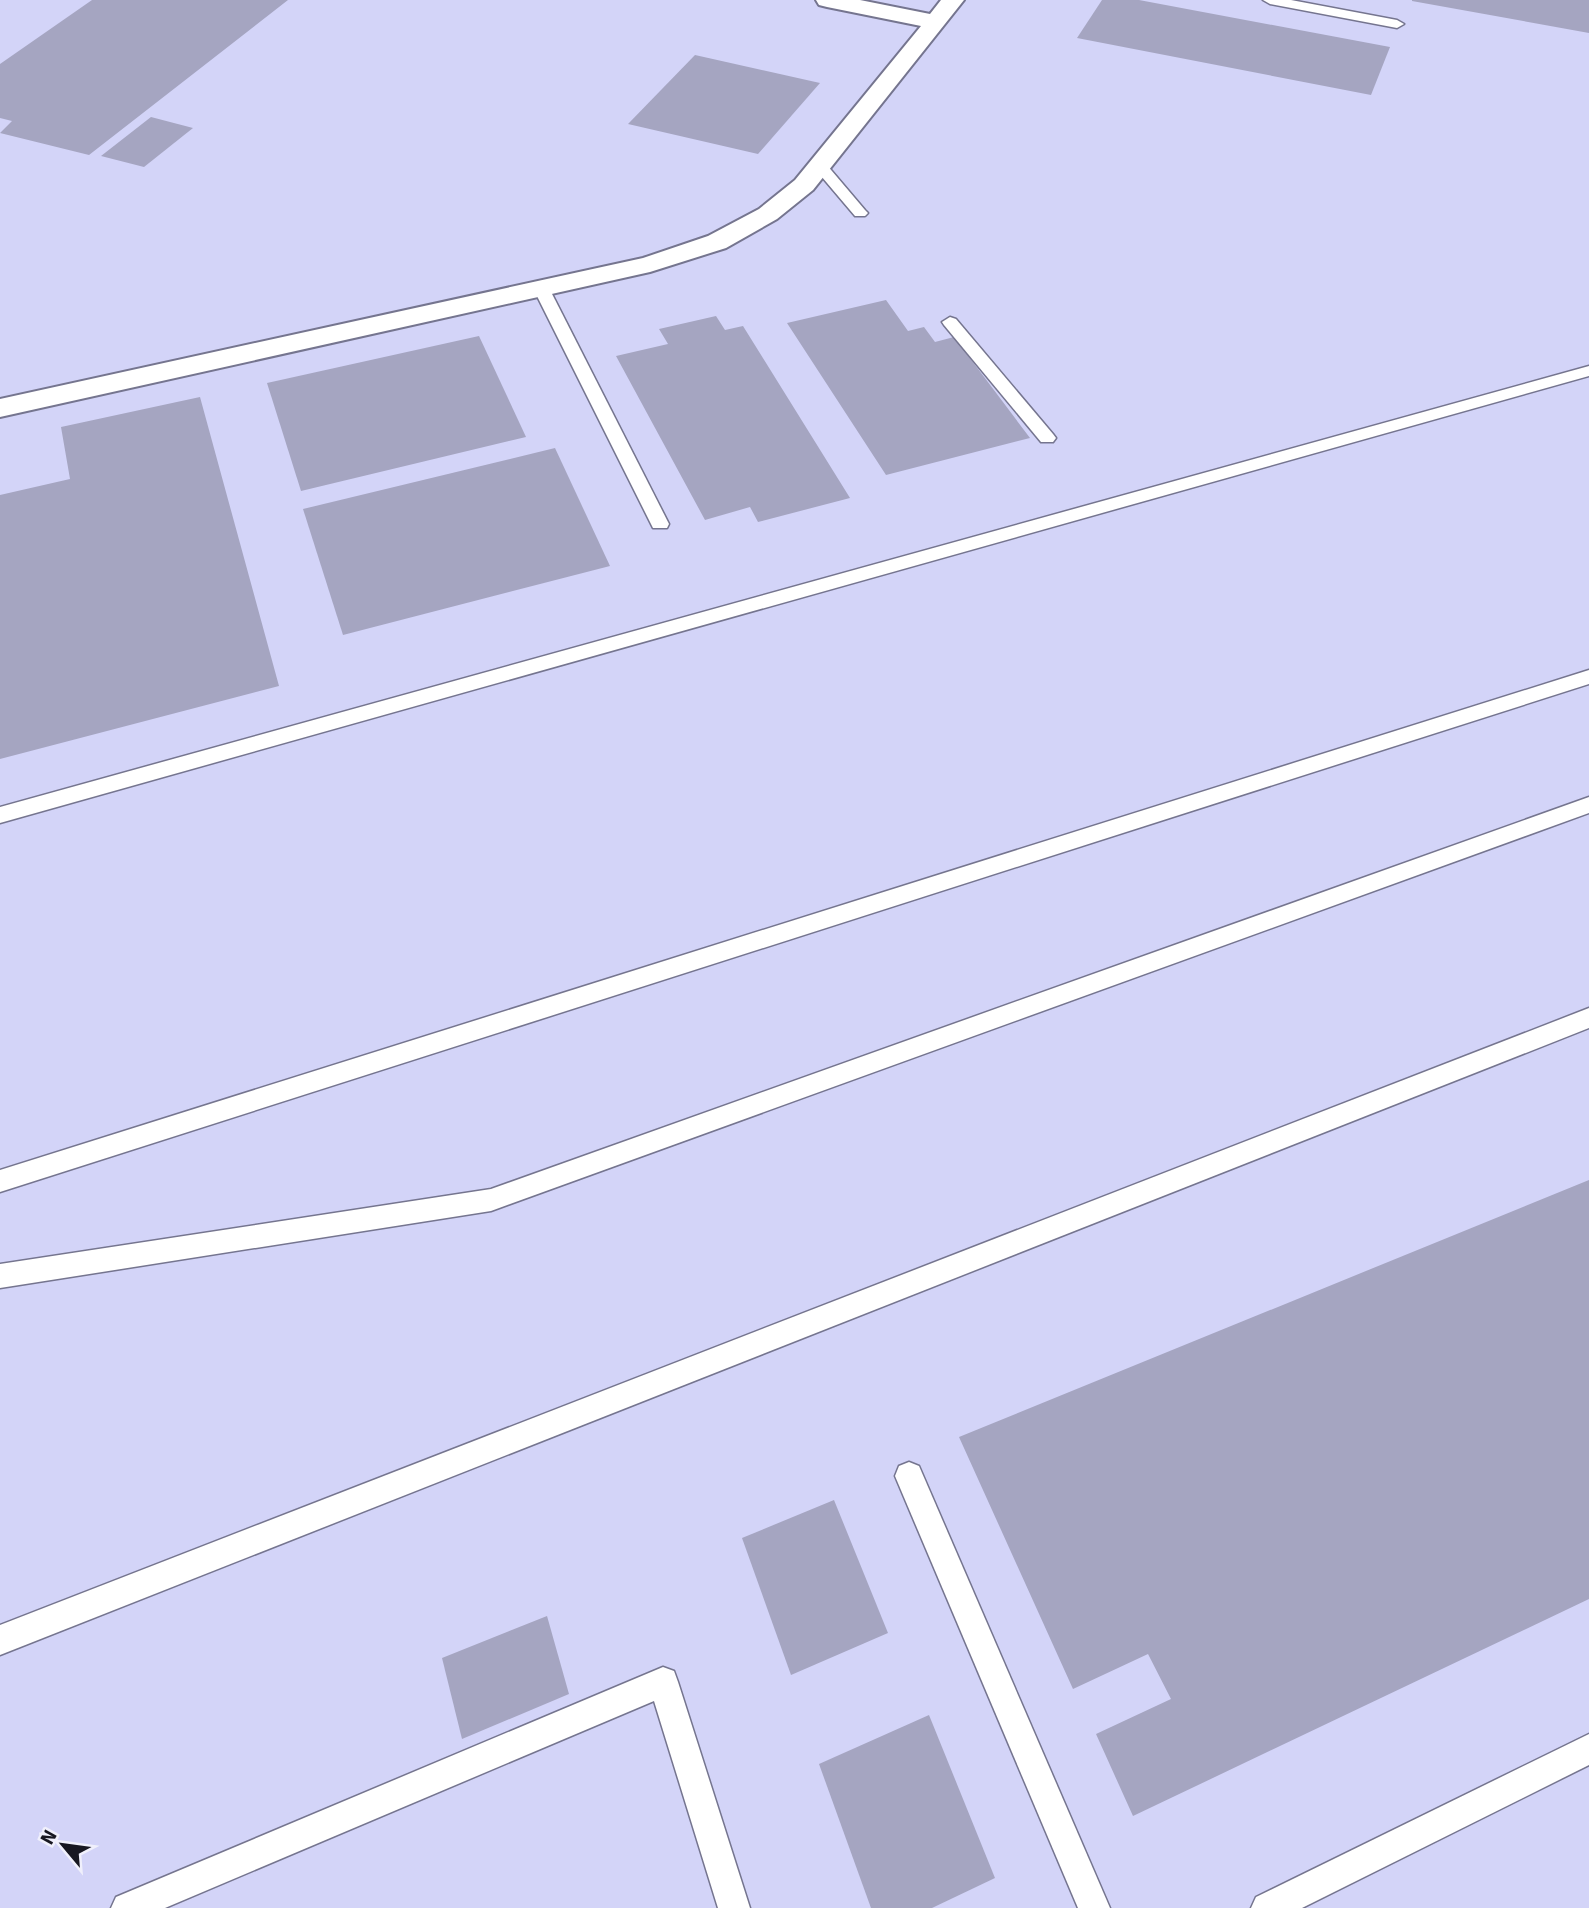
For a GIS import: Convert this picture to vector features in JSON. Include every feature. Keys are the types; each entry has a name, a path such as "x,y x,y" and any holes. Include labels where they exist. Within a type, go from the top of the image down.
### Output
{"street":[{"path":"827,0 936,22"},
{"path":"0,408 650,264 717,242 768,214 821,167 953,0"}],"lane":[{"path":"1270,0 1397,24"},
{"path":"821,167 860,213"},
{"path":"541,288 660,524"},
{"path":"950,322 1048,438"},
{"path":"0,815 1589,371"},
{"path":"0,1181 1589,677"},
{"path":"0,1276 491,1200 1589,805"},
{"path":"0,1640 1589,1018"},
{"path":"909,1476 1094,1908"},
{"path":"127,1908 663,1682 734,1908"},
{"path":"1267,1908 1589,1749"}],"shaded area":[{"path":"0,0 1589,0 1589,1908 0,1908"}],"building":[{"path":"92,0 288,0 89,155 0,133 12,121 0,118 0,64"},
{"path":"1102,0 1139,0 1390,47 1371,95 1077,38"},
{"path":"1589,0 1589,33 1412,1"},
{"path":"695,55 820,83 758,154 628,124"},
{"path":"151,117 193,128 144,167 101,156"},
{"path":"886,300 908,331 924,327 935,342 954,337 1030,438 886,475 787,323"},
{"path":"716,316 725,330 743,326 850,498 758,522 750,507 705,520 616,356 668,344 659,329"},
{"path":"479,336 526,437 301,491 267,383"},
{"path":"200,397 279,686 0,759 0,495 70,479 61,427"},
{"path":"555,448 610,566 343,635 303,509"},
{"path":"1589,1180 1589,1599 1133,1816 1096,1734 1171,1699 1148,1654 1073,1689 959,1437"},
{"path":"834,1500 888,1633 791,1675 742,1538"},
{"path":"547,1616 569,1694 462,1739 442,1658"},
{"path":"929,1715 995,1878 932,1908 871,1908 819,1764"}]}
